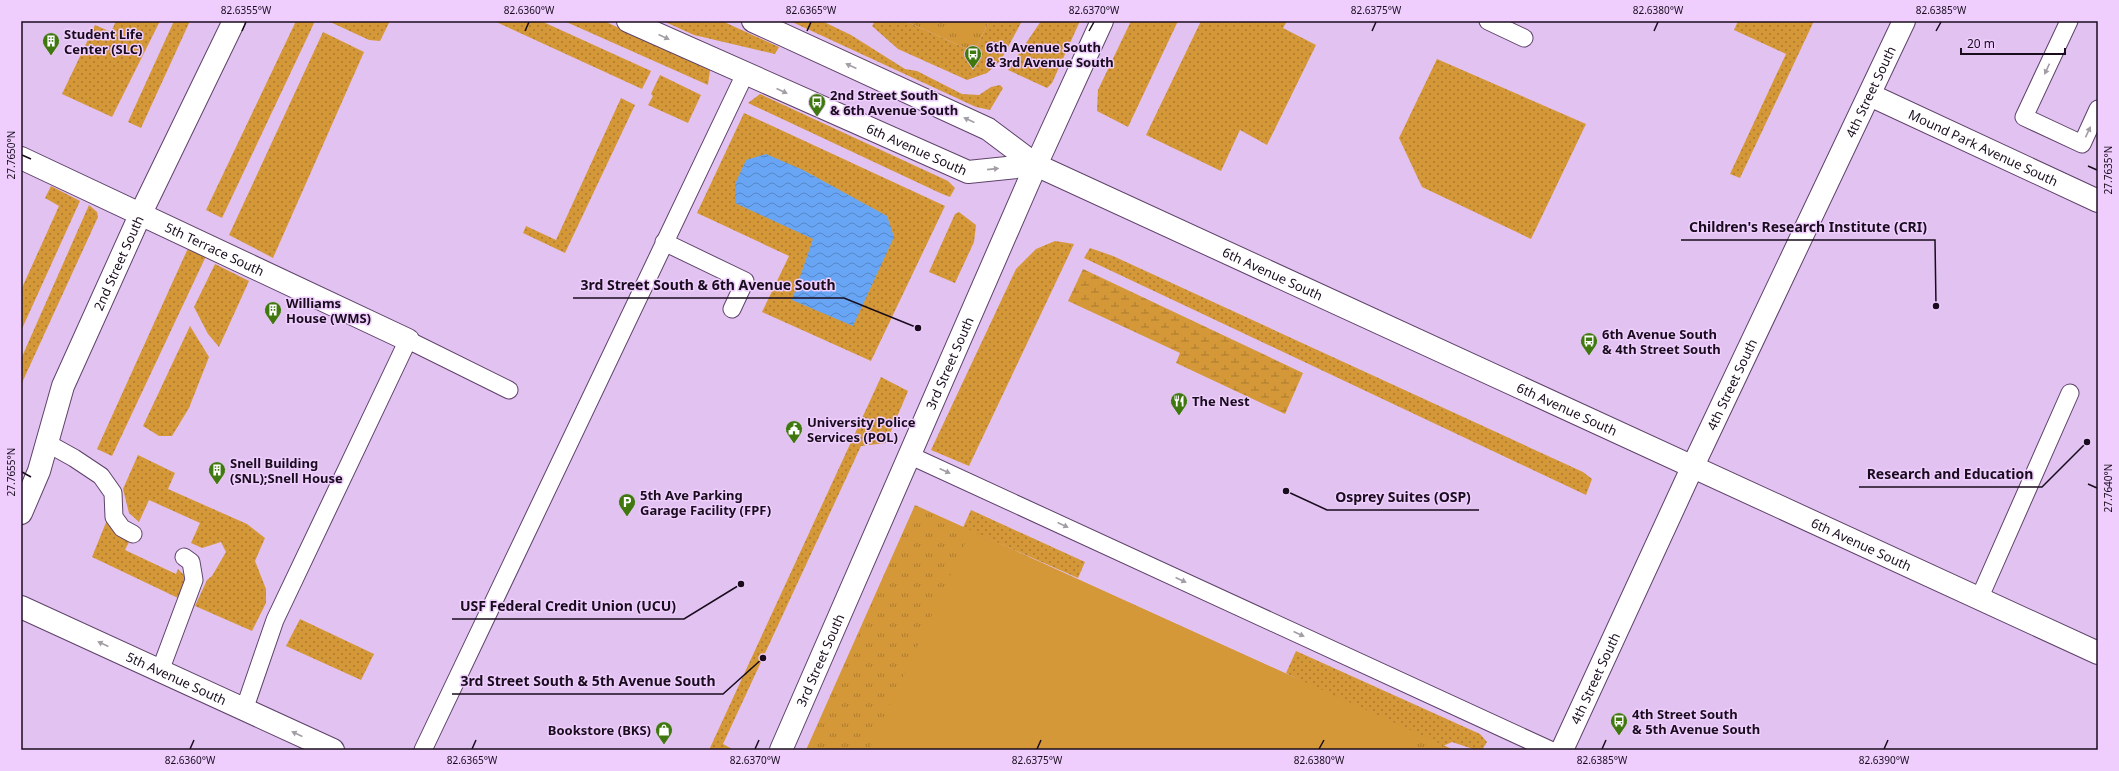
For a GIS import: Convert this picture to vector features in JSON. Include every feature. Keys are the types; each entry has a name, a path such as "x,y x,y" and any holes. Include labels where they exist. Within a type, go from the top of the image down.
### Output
{"street":[{"name":"2nd Street South","path":"21,512 39,471 63,386 141,213 234,21"},
{"name":"6th Avenue South","path":"628,21 744,74 968,172 1036,165"},
{"name":"6th Avenue South","path":"753,21 988,129 1036,165 1692,468 2098,653"},
{"name":"3rd Street South","path":"781,750 1036,165 1102,21"},
{"name":"4th Street South","path":"1562,750 1692,468 1904,21"},
{"name":"Mound Park Avenue South","path":"1870,95 2098,201"},
{"name":"5th Terrace South","path":"21,158 141,213 408,340"},
{"name":"5th Avenue South","path":"21,607 333,750"}],"lane":[{"path":"1488,21 1524,38"},
{"path":"2069,21 2024,117 2082,144 2098,109"},
{"path":"423,750 744,74"},
{"path":"664,242 745,281 732,309"},
{"path":"244,710 275,620 408,340 509,390"},
{"path":"1979,599 2070,393"},
{"path":"47,443 74,458 101,476 113,493 114,517 122,528 133,534"},
{"path":"909,454 1550,750"},
{"path":"160,671 194,580 191,562 184,557"}],"green space":[{"path":"116,21 160,21 112,117 62,94 95,25 111,32"},
{"path":"174,21 190,21 141,128 128,122"},
{"path":"296,21 315,21 222,218 206,210"},
{"path":"328,21 390,21 380,41 369,40"},
{"path":"494,21 541,21 651,71 642,89"},
{"path":"564,21 604,21 710,70 708,85"},
{"path":"663,21 722,21 779,47 775,54 694,35"},
{"path":"790,21 822,21 851,35 905,69 917,71 962,94 979,95 991,87 1000,85 1003,88 990,110 976,107"},
{"path":"875,21 905,21 974,52 989,21 1022,21 1001,60 987,73 967,80 898,49 872,26"},
{"path":"905,21 989,21 974,52"},
{"path":"944,21 975,21 969,33"},
{"path":"1041,21 1080,21 1052,83 1047,88 1008,70"},
{"path":"1131,21 1178,21 1128,127 1097,111 1098,90"},
{"path":"1201,21 1287,21 1283,28 1316,45 1267,145 1240,130 1221,171 1146,135"},
{"path":"1738,21 1814,21 1740,178 1730,174 1786,54 1734,30"},
{"path":"323,32 364,52 273,258 229,235"},
{"path":"1437,59 1586,124 1531,239 1422,187 1399,138"},
{"path":"660,75 701,95 688,123 648,105 653,96 651,94"},
{"path":"760,94 948,181 955,188 950,197 940,193 748,103"},
{"path":"621,98 635,105 565,253 523,233 526,226 556,240"},
{"path":"744,113 945,206 871,361 762,312 789,256 697,213"},
{"path":"51,186 80,201 21,331 21,290 59,206 45,198"},
{"path":"89,205 97,212 98,217 21,385 21,359"},
{"path":"959,212 976,225 974,242 955,283 929,272 955,214"},
{"path":"1055,241 1074,244 969,466 931,450 1016,269 1036,249"},
{"path":"189,246 207,254 112,456 97,449"},
{"path":"1090,248 1113,256 1583,472 1592,479 1586,495 1084,258"},
{"path":"215,264 249,281 219,347 208,334 194,307"},
{"path":"1083,269 1303,373 1285,414 1176,363 1180,353 1068,301"},
{"path":"190,326 209,357 189,408 172,436 159,436 143,426"},
{"path":"881,377 908,391 886,443 861,446 723,744 734,750 709,750"},
{"path":"138,455 175,473 168,489 247,524 265,538 255,561 266,589 266,603 252,631 195,606 207,580 212,576 226,552 221,542 202,548 191,543 200,523 149,500 139,522 129,513 123,489"},
{"path":"915,505 1454,750 806,750"},
{"path":"971,510 1085,562 1078,578 971,531 861,750"},
{"path":"107,520 113,530 129,542 125,550 176,574 178,569 184,575 184,586 178,598 92,557"},
{"path":"971,531 1419,734 1412,750 869,750"},
{"path":"300,619 374,654 361,680 286,646"},
{"path":"1296,651 1480,734 1487,742 1482,750 1476,750 1452,742 1434,750 1286,673"}],"water":[{"path":"766,154 803,170 887,216 894,237 853,326 792,300 813,239 735,203 735,184 746,160"}],"place":[{"name":"Student Life Center (SLC)","path":"51,56"},
{"name":"6th Avenue South & 3rd Avenue South","path":"973,69"},
{"name":"2nd Street South & 6th Avenue South","path":"817,117"},
{"name":"Children's Research Institute (CRI)","path":"1936,306"},
{"name":"Williams House (WMS)","path":"273,325"},
{"name":"3rd Street South & 6th Avenue South","path":"918,328"},
{"name":"6th Avenue South & 4th Street South","path":"1589,356"},
{"name":"The Nest","path":"1179,416"},
{"name":"Research and Education","path":"2087,442"},
{"name":"University Police Services (POL)","path":"794,444"},
{"name":"Snell Building (SNL);Snell House","path":"217,485"},
{"name":"Osprey Suites (OSP)","path":"1286,491"},
{"name":"5th Ave Parking Garage Facility (FPF)","path":"627,517"},
{"name":"USF Federal Credit Union (UCU)","path":"741,584"},
{"name":"3rd Street South & 5th Avenue South","path":"763,658"},
{"name":"4th Street South & 5th Avenue South","path":"1619,736"},
{"name":"Bookstore (BKS)","path":"664,745"}]}
